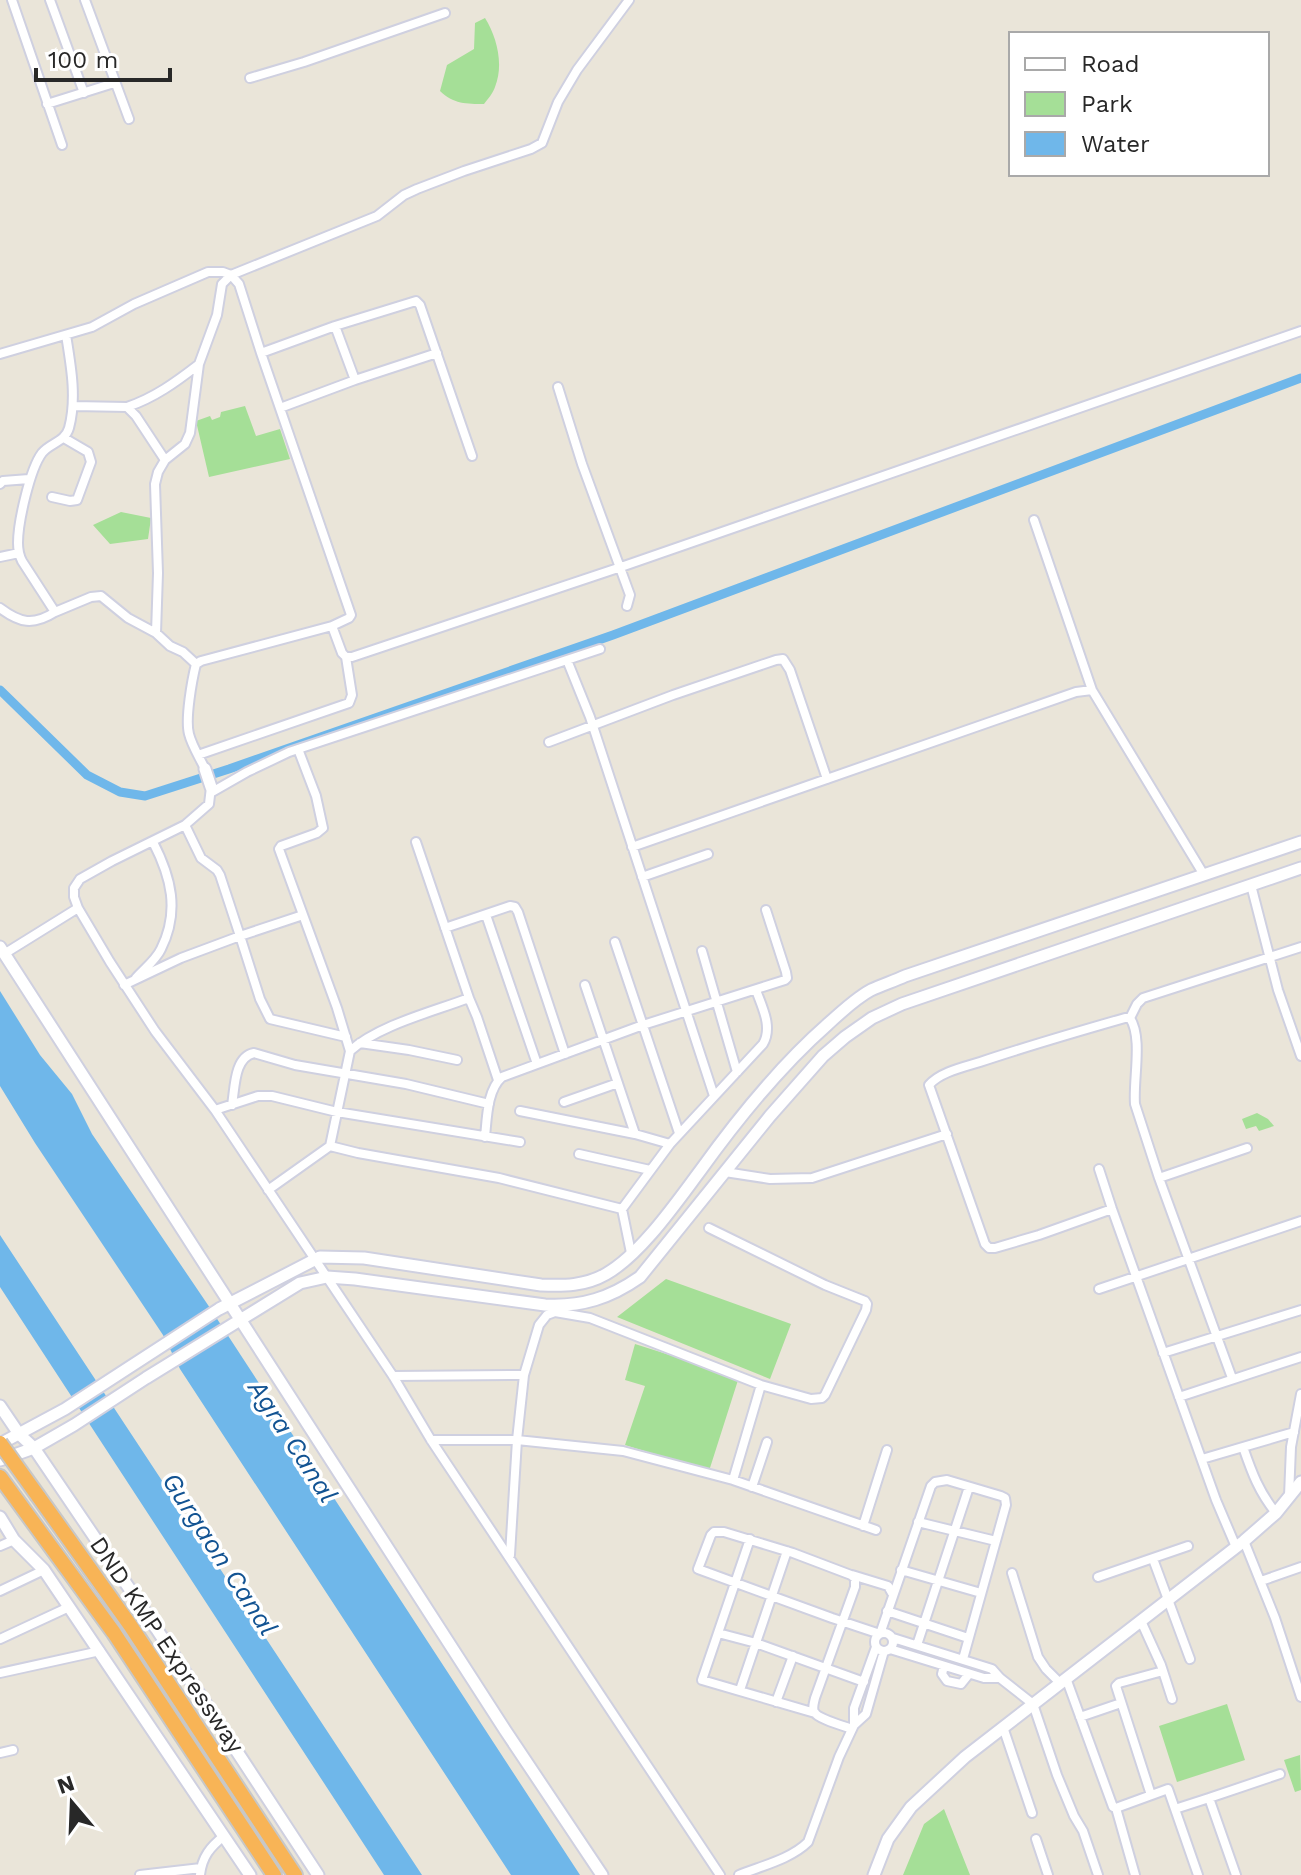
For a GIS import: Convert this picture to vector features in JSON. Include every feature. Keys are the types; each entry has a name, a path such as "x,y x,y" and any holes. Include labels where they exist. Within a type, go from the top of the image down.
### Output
{"highway":[{"name":"DND KMP Expressway","path":"0,1443 130,1625 295,1875"},
{"name":"DND KMP Expressway","path":"0,1477 114,1633 274,1875"}],"street":[{"path":"12,0 62,145"},
{"path":"50,0 84,93"},
{"path":"85,0 129,119"},
{"path":"156,633 158,559 155,484 165,460 185,444 190,433 199,364 217,315 222,284 231,275 377,216 417,189 542,143 558,102 577,70 629,0"},
{"path":"250,78 445,13"},
{"path":"47,104 114,83"},
{"path":"0,354 106,321 134,304 198,275 216,271 231,275 239,284 351,611 349,618 332,626 196,664 188,727 211,789 209,804 185,825 80,879 74,888 74,897 78,908 129,983 155,1031 215,1110 327,1277 431,1440 720,1875"},
{"path":"261,353 416,301 420,305 472,456"},
{"path":"335,326 355,380"},
{"path":"346,657 621,567 1301,331"},
{"path":"55,612 19,553 18,538 29,479 44,451 64,438 68,429 73,406 73,383 66,335"},
{"path":"280,408 437,353"},
{"path":"73,406 127,407 139,403 172,385 199,364"},
{"path":"558,387 582,464 630,595 627,606"},
{"path":"127,407 165,460"},
{"path":"52,497 77,500 91,462 88,452 64,438"},
{"path":"0,484 3,481 29,479"},
{"path":"1034,520 1092,690 1204,875"},
{"path":"0,557 19,553"},
{"path":"0,608 15,618 37,621 101,596 196,664"},
{"path":"198,755 349,703 352,695 346,657 332,626"},
{"path":"211,789 298,749 600,649"},
{"path":"549,742 700,685 783,659 790,670 827,779"},
{"path":"567,660 593,725 714,1096"},
{"path":"632,847 1076,692 1092,690"},
{"path":"268,1190 330,1146 350,1051 279,849 323,828 316,796 298,749"},
{"path":"185,825 201,858 220,875 260,999 270,1019 346,1037"},
{"path":"129,983 160,952 171,922 171,888 164,863 153,842"},
{"path":"416,842 498,1080 489,1104 485,1137"},
{"path":"0,1443 65,1409 224,1306 313,1259 333,1256 364,1258 541,1285 587,1283 607,1274 666,1217 767,1085 812,1038 870,991 919,971 1301,842"},
{"path":"642,877 708,854"},
{"path":"0,1460 34,1448 74,1425 300,1283 327,1277 355,1279 562,1306 603,1298 640,1277 770,1116 823,1056 872,1018 902,1004 1301,868"},
{"path":"1251,885 1278,990 1301,1056"},
{"path":"445,928 515,907 565,1054"},
{"path":"78,908 2,950 224,1306 240,1319 602,1875"},
{"path":"498,1080 643,1025 787,978 766,910"},
{"path":"129,983 181,958 303,915"},
{"path":"486,915 537,1064"},
{"path":"615,942 679,1133"},
{"path":"1130,1018 1143,998 1301,947"},
{"path":"702,951 737,1072"},
{"path":"585,985 635,1134"},
{"path":"631,1253 622,1209 679,1133 768,1035 756,990"},
{"path":"350,1051 378,1032 469,998"},
{"path":"1112,1209 1039,1235 989,1248 929,1085 931,1081 961,1068 1029,1045 1130,1018"},
{"path":"1130,1018 1136,1034 1135,1104 1232,1378"},
{"path":"359,1043 457,1060"},
{"path":"232,1105 243,1058 254,1053 295,1065 406,1084 489,1104"},
{"path":"564,1102 618,1083"},
{"path":"215,1110 265,1096 337,1112 520,1142"},
{"path":"520,1111 670,1144"},
{"path":"725,1172 770,1179 812,1178 947,1134"},
{"path":"330,1146 499,1178 622,1209"},
{"path":"1159,1178 1247,1148"},
{"path":"579,1154 650,1170"},
{"path":"1099,1169 1216,1500 1261,1581 1301,1697"},
{"path":"1099,1289 1301,1221"},
{"path":"510,1556 524,1375 539,1325 547,1315 555,1312 590,1318 761,1385 811,1399 822,1398 867,1304 709,1228"},
{"path":"1163,1353 1301,1310"},
{"path":"1179,1397 1301,1357"},
{"path":"393,1376 524,1375"},
{"path":"733,1480 761,1385"},
{"path":"1289,1498 1291,1447 1301,1394"},
{"path":"0,1406 19,1434 34,1448 148,1616 318,1875"},
{"path":"1202,1459 1294,1432"},
{"path":"431,1440 517,1440 623,1451 733,1480 876,1530"},
{"path":"752,1487 767,1442"},
{"path":"1243,1447 1262,1496 1276,1513"},
{"path":"863,1526 887,1450"},
{"path":"963,1659 1006,1505 1005,1498 947,1480 931,1486 880,1634 875,1638 883,1649 990,1679 1000,1678"},
{"path":"874,1875 888,1839 911,1807 965,1757 1240,1544 1276,1513 1301,1482"},
{"path":"917,1645 969,1487"},
{"path":"0,1517 14,1540 44,1570 250,1875"},
{"path":"918,1522 996,1541"},
{"path":"892,1594 888,1586 718,1531 711,1535 698,1569 880,1634 886,1633 893,1638 992,1669 1033,1704 1057,1775 1081,1827 1098,1875"},
{"path":"750,1539 702,1680 853,1727"},
{"path":"0,1546 14,1540"},
{"path":"1098,1577 1188,1546"},
{"path":"740,1690 787,1551"},
{"path":"1153,1559 1190,1659"},
{"path":"1261,1581 1301,1567"},
{"path":"0,1591 44,1570"},
{"path":"901,1570 981,1593"},
{"path":"1012,1573 1038,1657 1046,1669 1063,1681 1080,1717 1113,1807 1116,1808 1135,1875"},
{"path":"815,1713 813,1705 855,1587 855,1578 851,1575"},
{"path":"0,1639 69,1607"},
{"path":"887,1611 968,1638"},
{"path":"1141,1621 1172,1699"},
{"path":"718,1633 756,1643 864,1682"},
{"path":"853,1727 854,1708 864,1682 883,1649 893,1644 893,1638"},
{"path":"739,1875 802,1848 808,1842 839,1757 853,1727 866,1714 883,1649"},
{"path":"0,1673 100,1651"},
{"path":"776,1702 793,1656"},
{"path":"970,1674 976,1663"},
{"path":"1151,1795 1116,1686 1163,1671"},
{"path":"1080,1717 1121,1703"},
{"path":"1003,1727 1032,1813"},
{"path":"0,1753 13,1750"},
{"path":"1175,1809 1280,1774"},
{"path":"1116,1808 1168,1789 1198,1875"},
{"path":"1209,1798 1236,1875"},
{"path":"140,1875 200,1871 208,1850 224,1836"},
{"path":"1036,1839 1048,1875"}],"green space":[{"path":"485,18 498,51 499,70 495,87 484,104 455,101 440,91 447,65 474,49 475,23"},
{"path":"245,406 256,436 280,429 290,459 209,477 196,421 210,416 212,420 220,417 221,412"},
{"path":"121,512 151,518 148,539 110,544 93,525"},
{"path":"1257,1113 1274,1126 1259,1131 1256,1126 1246,1129 1242,1119"},
{"path":"666,1279 791,1324 770,1379 617,1317"},
{"path":"635,1344 739,1377 709,1471 625,1445 645,1386 625,1380"},
{"path":"1227,1704 1245,1760 1177,1782 1159,1726"},
{"path":"1300,1755 1301,1790 1295,1792 1284,1760"},
{"path":"944,1809 970,1875 903,1875 924,1824"}],"water":[{"name":"Agra Canal","path":"0,991 40,1055 72,1094 92,1134 208,1305 580,1875 511,1875 180,1369 163,1335 0,1086"},
{"path":"0,1235 422,1875 384,1875 0,1287"}],"waterway":[{"path":"0,690 87,775 120,792 145,796 613,635 1301,378"}],"water label":[{"name":"Gurgaon Canal","path":"220,1554"}]}
